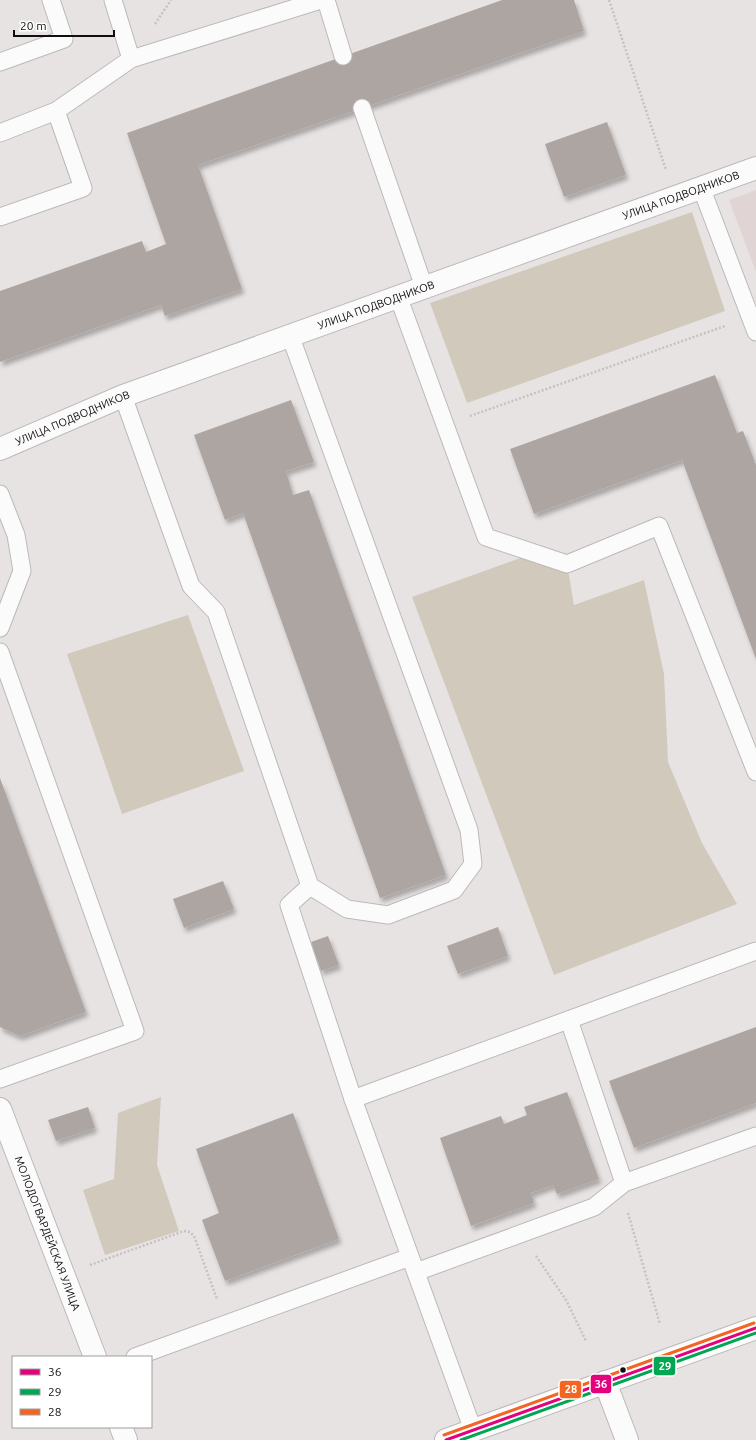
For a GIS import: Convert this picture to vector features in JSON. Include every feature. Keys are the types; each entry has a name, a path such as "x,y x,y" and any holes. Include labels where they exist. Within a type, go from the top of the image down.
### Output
{"street":[{"name":"УЛИЦА ПОДВОДНИКОВ","path":"0,449 123,396 756,168"},
{"name":"МОЛОДОГВАРДЕЙСКАЯ УЛИЦА","path":"0,1109 95,1356"},
{"path":"446,1440 756,1328"},
{"path":"605,1382 627,1440"},
{"path":"121,1428 126,1440"}],"lane":[{"path":"0,62 64,39 51,0"},
{"path":"113,0 131,59"},
{"path":"0,133 56,111 131,59 321,0"},
{"path":"326,0 343,56"},
{"path":"362,108 424,287"},
{"path":"0,217 83,188 56,111"},
{"path":"701,187 753,324"},
{"path":"398,296 486,537 567,564 659,526 756,772"},
{"path":"123,396 191,586 216,612 310,886 347,909 388,915 454,890 473,864 469,830 290,336"},
{"path":"0,494 16,534 22,571 0,628"},
{"path":"0,652 135,1031 0,1079"},
{"path":"310,886 288,905 353,1099 473,1430"},
{"path":"353,1099 756,951"},
{"path":"569,1020 624,1183"},
{"path":"138,1356 226,1324 413,1264 522,1234 594,1207 624,1183 756,1136"}],"path":[{"path":"609,0 675,197"},
{"path":"445,425 753,324"},
{"path":"624,1183 628,1213 660,1324"},
{"path":"63,1274 184,1231 190,1232 194,1236 226,1324"},
{"path":"522,1234 566,1300 586,1341"}],"shaded area":[{"path":"756,190 756,272 729,200"},
{"path":"692,212 725,311 467,403 430,303"},
{"path":"534,553 567,564 574,605 644,580 664,674 668,762 702,843 737,904 554,975 412,597"},
{"path":"188,615 244,771 122,814 67,654"},
{"path":"161,1097 157,1165 179,1231 105,1255 83,1190 114,1179 118,1113"}],"building":[{"path":"502,0 574,0 584,31 198,165 242,289 165,316 161,305 0,362 0,291 142,241 146,252 166,244 127,133"},
{"path":"607,122 626,175 564,197 545,144"},
{"path":"715,375 737,433 743,431 756,465 756,659 682,460 534,514 510,449"},
{"path":"291,400 314,462 286,471 293,495 309,490 446,875 380,898 243,513 225,520 194,435"},
{"path":"0,778 86,1012 20,1036 0,1027"},
{"path":"223,881 234,909 184,928 173,899"},
{"path":"498,927 508,956 458,974 447,946"},
{"path":"328,936 339,965 321,971 311,942"},
{"path":"756,1027 756,1103 634,1148 609,1081"},
{"path":"567,1092 599,1179 557,1194 553,1185 531,1193 534,1203 471,1226 440,1138 501,1116 504,1124 527,1115 524,1107"},
{"path":"88,1107 95,1128 56,1141 48,1120"},
{"path":"293,1113 339,1239 225,1281 202,1220 219,1213 196,1149"}],"transit line":[{"name":"28","path":"444,1435 754,1323"},
{"name":"36","path":"446,1440 756,1328"},
{"name":"29","path":"461,1440 756,1333"}]}
